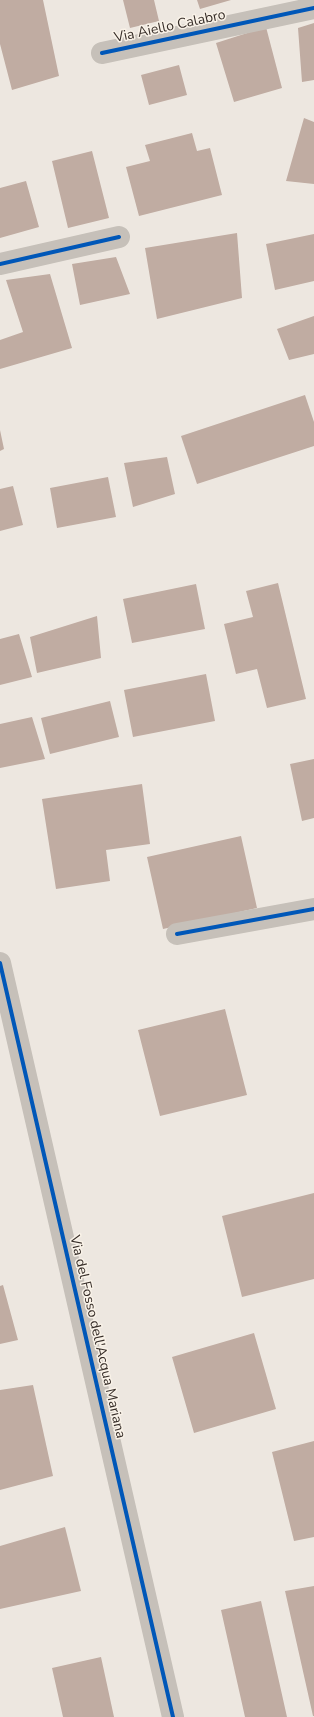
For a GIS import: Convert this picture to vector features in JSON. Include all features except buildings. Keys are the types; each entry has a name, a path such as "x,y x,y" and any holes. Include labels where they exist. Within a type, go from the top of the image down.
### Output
{"street":[{"name":"Via Aiello Calabro","path":"102,54 314,8"},
{"path":"0,264 119,237"},
{"path":"177,934 314,909"},
{"name":"Via del Fosso dell'Acqua Mariana","path":"0,962 173,1717"}],"cycle path":[{"path":"102,53 314,8"},
{"path":"0,264 119,237"},
{"path":"177,934 314,909"},
{"path":"0,963 173,1717"}]}
